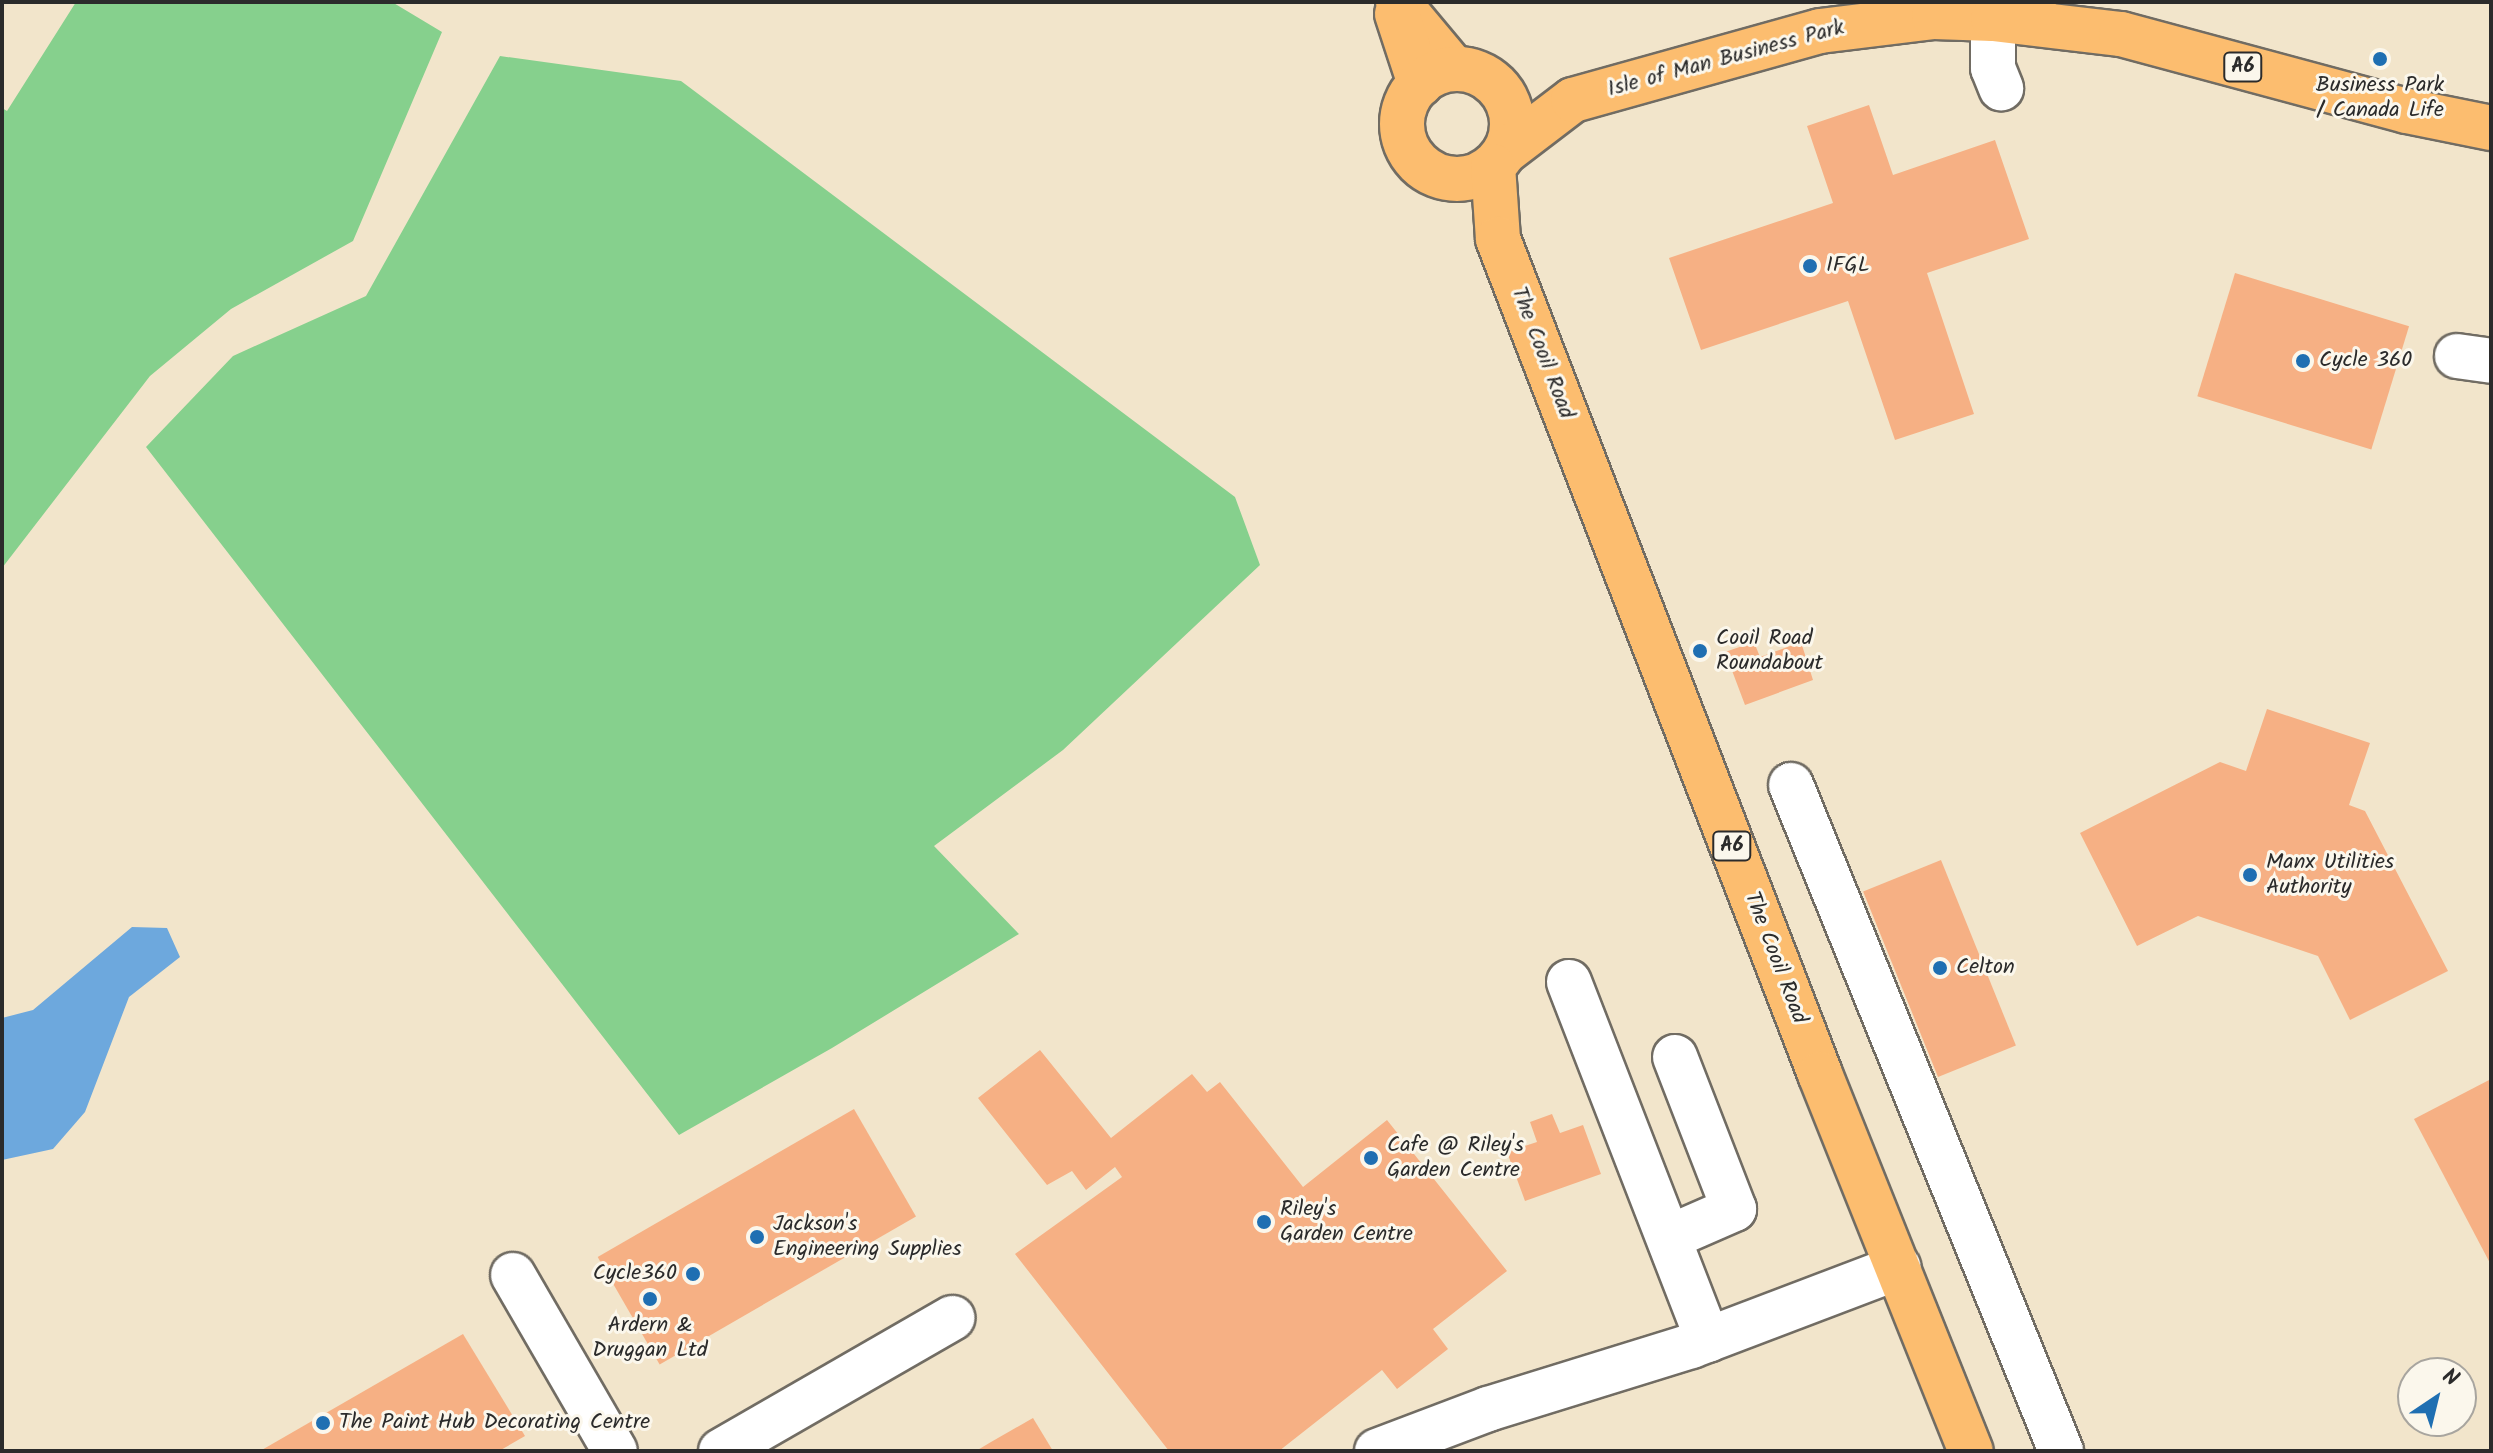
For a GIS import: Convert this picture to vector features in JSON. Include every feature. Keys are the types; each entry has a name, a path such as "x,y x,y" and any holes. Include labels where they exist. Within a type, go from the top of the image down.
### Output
{"main road":[{"path":"1395,2 1437,76"},
{"name":"Isle of Man Business Park","path":"1499,158 1573,100 1820,31 1934,17 1993,19 2069,14 2121,34 2407,111 2491,128"},
{"path":"1478,74 1499,88 1512,118 1512,135 1499,158 1465,178 1433,174 1408,149 1403,132 1403,114 1437,76 1478,74"},
{"name":"Isle of Man Business Park","path":"1499,88 1573,100"},
{"name":"The Cooil Road","path":"1498,239 1499,158"},
{"name":"The Cooil Road","path":"1450,178 1498,239 1820,1074 1971,1451"}],"street":[{"path":"1993,19 1993,68 2001,88"},
{"path":"1791,785 2061,1451"},
{"path":"1569,982 1708,1340"},
{"path":"1670,1237 1734,1209 1675,1057"},
{"path":"1377,1451 1488,1409 1708,1340 1899,1267"},
{"path":"513,1275 615,1451"},
{"path":"721,1451 952,1318"}],"green space":[{"path":"76,2 392,2 442,32 353,241 231,309 150,376 2,568 2,108 7,111"},
{"path":"500,56 681,81 1235,497 1260,565 1063,750 934,846 1019,934 832,1048 679,1135 146,447 233,356 366,296"}],"water":[{"path":"132,927 167,928 180,957 129,997 85,1112 53,1149 2,1160 2,1018 33,1010"}],"building":[{"name":"IFGL","path":"1869,105 1893,175 1995,140 2029,239 1927,273 1974,414 1895,440 1848,301 1701,350 1669,258 1833,203 1807,126"},
{"name":"Cycle 360","path":"2235,273 2409,326 2371,450 2197,396"},
{"path":"1754,642 1760,657 1801,642 1813,680 1745,705 1725,652"},
{"name":"Manx Utilities Authority","path":"2267,709 2370,743 2349,805 2365,811 2448,971 2350,1020 2318,956 2198,916 2137,946 2080,833 2220,762 2246,771"},
{"name":"Celton","path":"1941,860 2016,1045 1938,1077 1863,891"},
{"name":"Riley's Garden Centre","path":"1040,1050 1111,1138 1192,1074 1207,1092 1220,1082 1303,1187 1387,1120 1507,1271 1433,1329 1448,1349 1397,1389 1382,1370 1279,1451 1169,1451 1015,1254 1122,1177 1115,1167 1086,1190 1072,1171 1047,1185 978,1098"},
{"path":"2491,1079 2491,1265 2414,1119"},
{"path":"854,1109 916,1216 660,1364 598,1257"},
{"path":"1552,1114 1560,1133 1583,1125 1601,1174 1525,1201 1507,1152 1537,1142 1530,1122"},
{"path":"463,1334 525,1436 499,1451 260,1451"},
{"path":"1033,1418 1053,1451 976,1451 991,1442"}],"place":[{"name":"Business Park / Canada Life","path":"2380,59"},
{"name":"IFGL","path":"1810,266"},
{"name":"Cycle 360","path":"2303,361"},
{"name":"Cooil Road Roundabout","path":"1700,651"},
{"name":"Manx Utilities Authority","path":"2250,875"},
{"name":"Celton","path":"1940,968"},
{"name":"Cafe @ Riley's Garden Centre","path":"1371,1158"},
{"name":"Riley's Garden Centre","path":"1264,1222"},
{"name":"Jackson's Engineering Supplies","path":"757,1237"},
{"name":"Cycle360","path":"693,1274"},
{"name":"Ardern & Druggan Ltd","path":"650,1299"},
{"name":"The Paint Hub Decorating Centre","path":"323,1423"}]}
